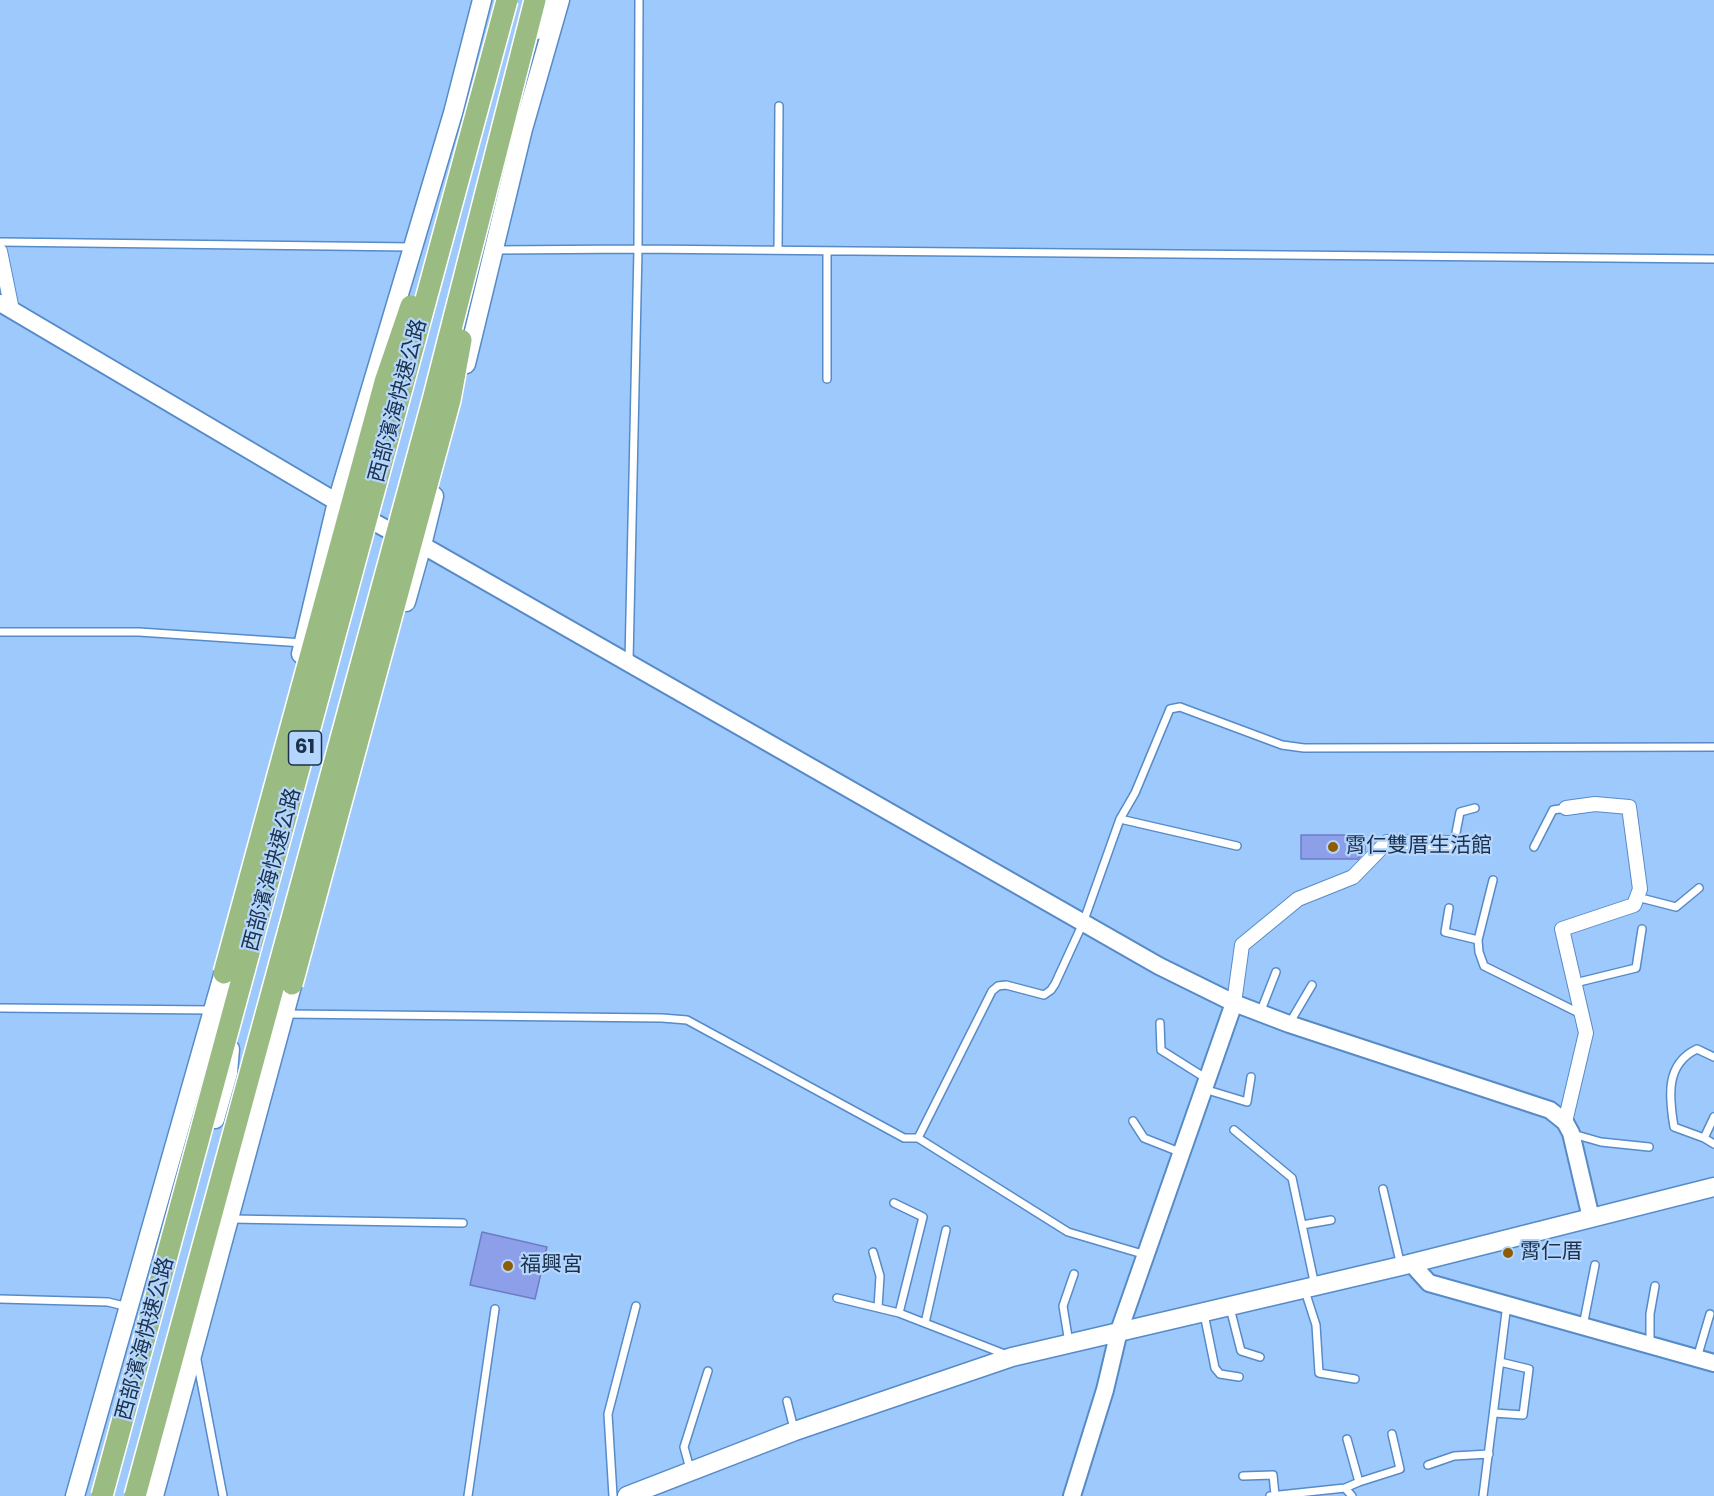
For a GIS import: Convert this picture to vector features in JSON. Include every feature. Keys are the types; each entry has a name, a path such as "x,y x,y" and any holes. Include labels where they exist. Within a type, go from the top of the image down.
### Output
{"highway":[{"name":"西部濱海快速公路","path":"102,1496 507,0"},
{"name":"西部濱海快速公路","path":"135,1496 433,400 535,0"},
{"path":"224,973 385,382 470,133"},
{"path":"292,984 450,400 501,134"}],"main road":[{"path":"75,1496 224,973 338,502 453,113 482,0"},
{"path":"110,1496 228,1073 238,957 360,514 492,19 488,0"},
{"path":"126,1496 208,1261 414,542 542,11 550,0"},
{"path":"154,1496 414,542 523,129 560,0"},
{"path":"627,1496 795,1431 1012,1357 1406,1265 1714,1187"}],"street":[{"path":"0,251 6,306 338,502 414,542 1159,966 1234,1003 1289,1024 1550,1110 1568,1128"},
{"path":"1566,808 1595,804 1629,807 1640,889 1634,905 1562,929 1586,1033 1568,1128 1591,1218"},
{"path":"1072,1496 1105,1389 1119,1331 1234,1003 1242,945 1298,899 1353,877 1387,842 1454,843"},
{"path":"1406,1265 1429,1283 1714,1363"}],"lane":[{"path":"629,664 638,249 639,0"},
{"path":"778,250 779,106"},
{"path":"0,242 413,247"},
{"path":"492,250 778,250 1714,260"},
{"path":"827,251 827,379"},
{"path":"0,632 139,632 303,643"},
{"path":"918,1138 992,991 998,986 1006,985 1044,995 1051,990 1083,923 1120,819 1135,793 1170,709 1180,707 1282,746 1304,748 1714,747"},
{"path":"1454,843 1460,812 1475,808"},
{"path":"1534,847 1553,810 1566,808"},
{"path":"1120,819 1236,846"},
{"path":"1493,880 1478,940 1484,966 1583,1016"},
{"path":"1637,897 1676,907 1699,888"},
{"path":"1449,908 1445,932 1478,940"},
{"path":"1575,983 1636,968 1642,929"},
{"path":"1260,1013 1276,972"},
{"path":"1289,1024 1312,985"},
{"path":"0,1008 213,1010"},
{"path":"284,1014 687,1020 904,1138 918,1138 1068,1232 1146,1255"},
{"path":"1160,1023 1161,1050 1206,1084 1247,1102 1251,1077"},
{"path":"1714,1057 1697,1048 1686,1054 1672,1076 1669,1097 1674,1127 1714,1144"},
{"path":"1704,1138 1714,1117"},
{"path":"1133,1121 1144,1138 1182,1154"},
{"path":"1568,1128 1601,1142 1648,1147"},
{"path":"1234,1130 1292,1178 1302,1225 1316,1325 1319,1372 1355,1379"},
{"path":"1383,1189 1406,1265"},
{"path":"894,1203 923,1218 899,1313"},
{"path":"229,1218 463,1223"},
{"path":"1302,1225 1331,1220"},
{"path":"925,1323 946,1230"},
{"path":"873,1252 880,1276 878,1308"},
{"path":"1583,1326 1595,1265"},
{"path":"1069,1343 1063,1306 1074,1274"},
{"path":"1650,1345 1650,1314 1655,1286"},
{"path":"837,1298 899,1313 1012,1357"},
{"path":"0,1299 108,1302 128,1307"},
{"path":"1483,1496 1507,1304"},
{"path":"613,1496 608,1414 636,1306"},
{"path":"1229,1306 1241,1351 1260,1357"},
{"path":"468,1496 495,1309"},
{"path":"1203,1312 1215,1368 1220,1374 1239,1377"},
{"path":"1697,1358 1710,1314"},
{"path":"194,1346 223,1496"},
{"path":"1494,1413 1523,1415 1529,1369 1500,1362"},
{"path":"691,1471 684,1447 708,1371"},
{"path":"787,1401 795,1431"},
{"path":"1270,1496 1345,1488 1400,1469 1392,1434"},
{"path":"1347,1439 1359,1482"},
{"path":"1428,1465 1454,1456 1489,1454"},
{"path":"1243,1476 1273,1475 1275,1496"},
{"path":"1345,1488 1352,1496"}],"building":[{"name":"霄仁雙厝生活館","path":"1301,835 1365,835 1365,851 1358,859 1301,859"},
{"name":"福興宮","path":"482,1232 547,1247 535,1299 470,1285"}],"place":[{"name":"霄仁雙厝生活館","path":"1333,847"},
{"name":"霄仁厝","path":"1508,1253"},
{"name":"福興宮","path":"508,1266"}]}
